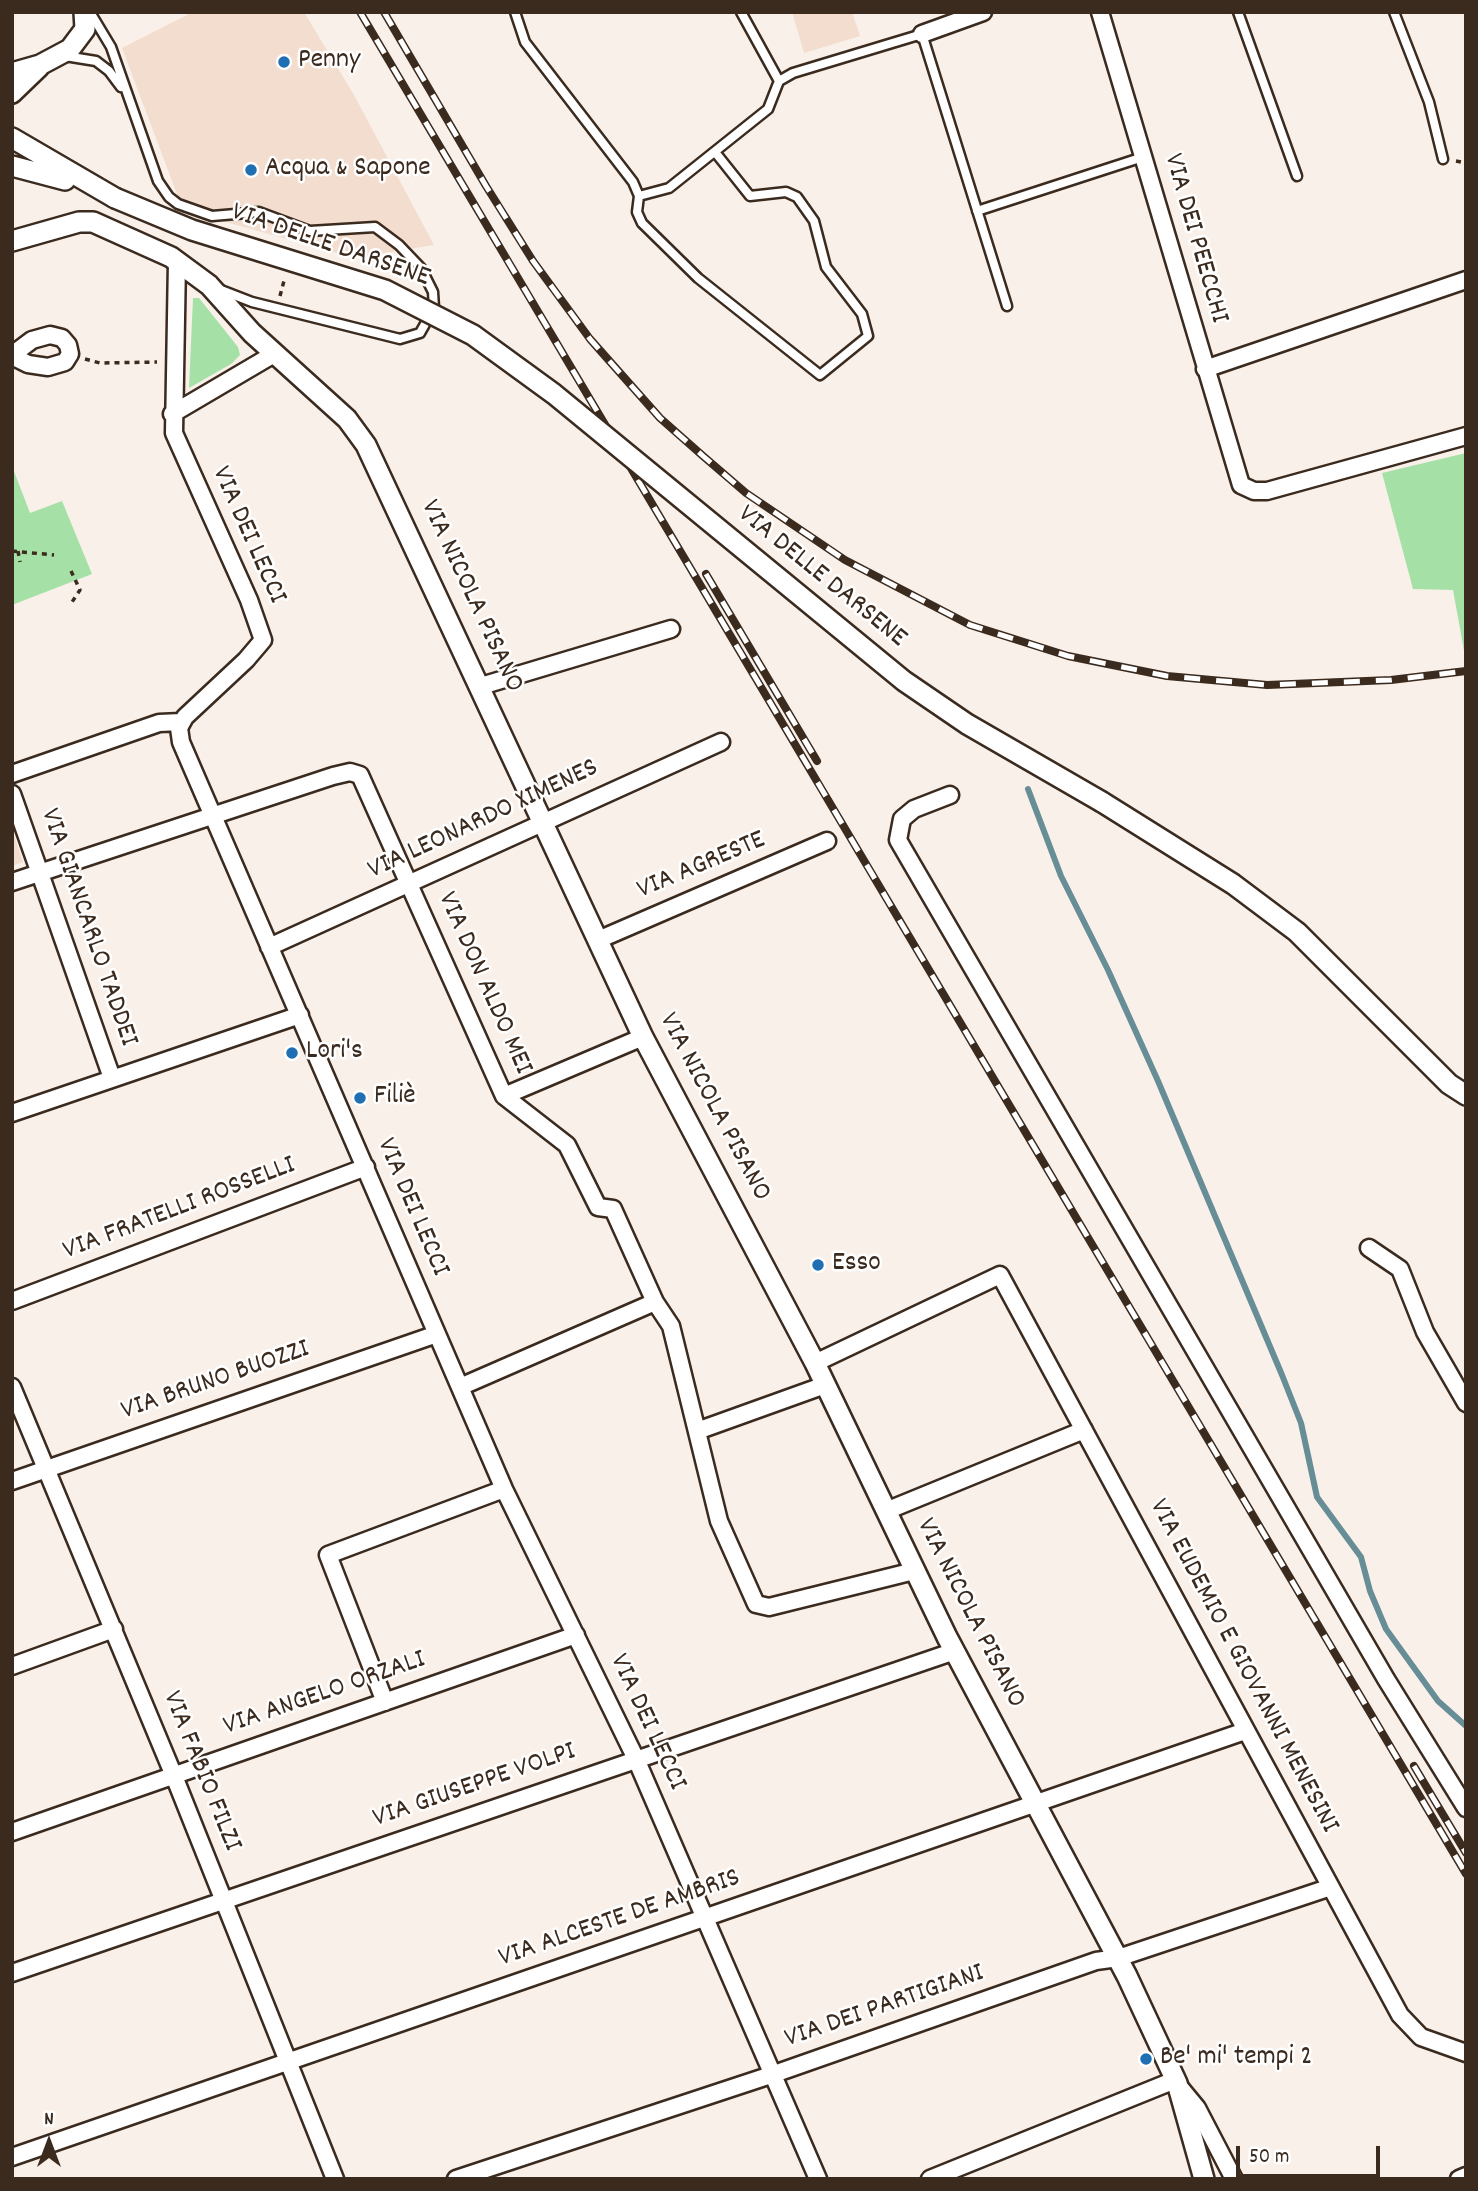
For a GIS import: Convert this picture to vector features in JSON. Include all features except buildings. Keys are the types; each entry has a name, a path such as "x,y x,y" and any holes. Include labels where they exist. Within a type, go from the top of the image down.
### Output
{"street":[{"path":"12,73 40,65 61,55 82,37 86,26 84,12"},
{"path":"922,34 983,12"},
{"name":"VIA DEI PEECCHI","path":"1100,12 1238,480 1249,490 1267,491 1466,436"},
{"path":"12,93 40,65"},
{"name":"VIA DELLE DARSENE","path":"12,138 115,198 192,230 386,290 473,335 554,394 904,681 967,724 1102,802 1233,884 1297,932 1449,1084 1466,1095"},
{"name":"VIA DELLE DARSENE","path":"12,166 94,188"},
{"name":"VIA NICOLA PISANO","path":"12,241 79,222 93,222 177,261 209,285 274,354 347,419 366,445 643,1037 815,1363 914,1571 1118,1958 1176,2082 1197,2108 1234,2179"},
{"name":"VIA DEI LECCI","path":"177,261 172,414 175,440 249,600 262,640 246,660 181,722 181,742 210,815 300,1015 504,1489 636,1759 818,2179"},
{"path":"1205,369 1466,280"},
{"path":"50,335 62,338 68,345 70,354 65,362 48,367 28,364 12,356 32,340 50,335"},
{"path":"172,414 274,354"},
{"path":"481,686 671,629"},
{"path":"12,774 159,723 181,722"},
{"name":"VIA LEONARDO XIMENES","path":"269,947 721,742"},
{"name":"VIA DON ALDO MEI","path":"210,815 333,776 357,774 364,779 504,1096 567,1145 598,1207 613,1209 655,1302 671,1326 719,1521 756,1604 769,1606 914,1571"},
{"name":"VIA GIANCARLO TADDEI","path":"12,794 112,1078"},
{"path":"950,794 914,809 902,819 898,840 1386,1679 1466,1808"},
{"path":"12,882 210,815"},
{"name":"VIA AGRESTE","path":"598,940 827,841"},
{"path":"12,1113 300,1015"},
{"path":"504,1096 643,1037"},
{"name":"VIA FRATELLI ROSSELLI","path":"12,1301 366,1167"},
{"path":"1369,1248 1400,1269 1425,1332 1466,1403"},
{"name":"VIA EUDEMIO E GIOVANNI MENESINI","path":"815,1363 1000,1275 1404,2021 1421,2037 1466,2053"},
{"path":"460,1387 655,1302"},
{"name":"VIA BRUNO BUOZZI","path":"12,1480 437,1334"},
{"path":"697,1431 825,1385"},
{"name":"VIA FABIO FILZI","path":"12,1387 174,1776 335,2179"},
{"path":"886,1511 1084,1430"},
{"path":"385,1702 328,1555 504,1489"},
{"path":"12,1667 114,1629"},
{"name":"VIA ANGELO ORZALI","path":"12,1832 576,1635"},
{"name":"VIA GIUSEPPE VOLPI","path":"12,1973 955,1651"},
{"name":"VIA ALCESTE DE AMBRIS","path":"12,2157 289,2064 1245,1731"},
{"name":"VIA DEI PARTIGIANI","path":"456,2179 774,2074 1096,1962 1118,1958 1332,1887"},
{"path":"930,2179 1176,2082 1204,2179"},
{"path":"1459,2179 1466,2176"}],"lane":[{"path":"90,12 111,47 158,181 178,204 212,216 259,212 310,230 375,227 399,245 421,268 433,292 434,308 420,333 400,339 252,302 209,285"},
{"path":"515,12 524,42 633,182 639,197 638,212 642,223 698,278 820,375 868,336 862,314 826,267 814,221 797,197 786,192 750,196 715,152"},
{"path":"741,12 779,81"},
{"path":"1238,12 1297,176"},
{"path":"1394,12 1429,102 1443,159"},
{"path":"639,197 669,188 715,152 768,108 779,81 793,74 922,34 1007,306"},
{"path":"61,55 89,59 103,65 126,95"},
{"path":"977,211 1143,157"}],"path":[{"path":"70,354 100,363 174,362"},
{"path":"15,551 54,555"},
{"path":"15,551 20,562"},
{"path":"71,571 80,590 72,602"}],"shaded area":[{"path":"193,12 304,12 354,95 434,245 355,258 183,210 122,48"},
{"path":"792,12 852,12 860,36 804,53"},
{"path":"12,829 23,862 12,866"}],"green space":[{"path":"193,298 199,298 238,347 240,355 231,364 189,388"},
{"path":"1466,453 1465,656 1453,590 1413,589 1382,473"},
{"path":"12,466 30,513 62,501 92,574 12,605"}],"waterway":[{"path":"1028,789 1061,876 1108,970 1158,1081 1282,1375 1301,1423 1317,1497 1361,1557 1370,1591 1386,1629 1438,1701 1466,1726"}],"railway":[{"path":"360,12 1466,1874"},
{"path":"384,12 533,261 590,339 660,418 703,456 746,493 845,560 970,625 1068,656 1167,676 1267,685 1391,680 1466,671"},
{"path":"706,574 817,761"},
{"path":"1414,1766 1466,1853"}],"place":[{"name":"Penny","path":"284,62"},
{"name":"Acqua & Sapone","path":"251,170"},
{"name":"Lori's","path":"292,1053"},
{"name":"Filiè","path":"360,1098"},
{"name":"Esso","path":"818,1265"},
{"name":"Be' mi' tempi 2","path":"1146,2059"}]}
